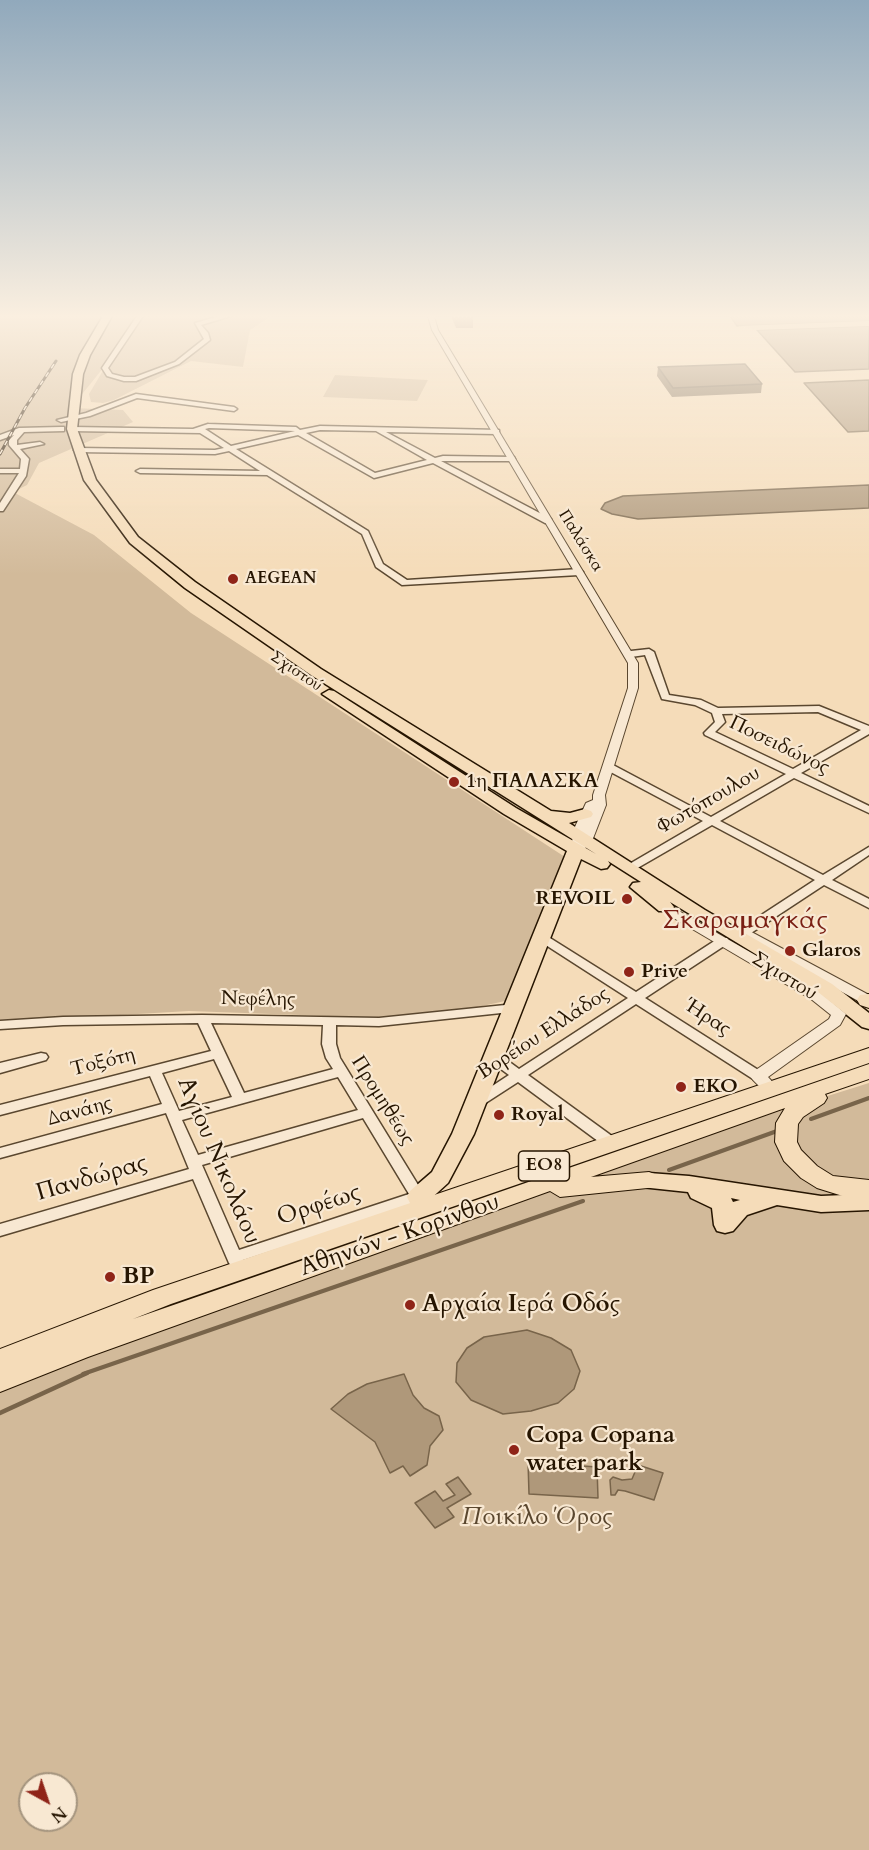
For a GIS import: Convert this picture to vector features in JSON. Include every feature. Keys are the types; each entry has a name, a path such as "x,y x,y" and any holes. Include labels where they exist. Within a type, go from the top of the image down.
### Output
{"highway":[{"name":"Αθηνών - Κορίνθου","path":"0,1360 237,1264 318,1243 611,1143 764,1082 869,1055"},
{"name":"Αθηνών - Κορίνθου","path":"0,1381 79,1349 869,1071"},
{"path":"869,1071 801,1106 790,1117 785,1134 792,1155 809,1172 836,1185 869,1189"},
{"path":"528,1191 650,1180"},
{"path":"318,1243 418,1197"}],"main road":[{"name":"Σχιστού","path":"66,424 71,402"},
{"name":"Σχιστού","path":"60,405 73,462 93,507 122,543 190,599 301,677 510,811 580,842 607,868 635,875"},
{"name":"Σχιστού","path":"73,462 123,528 190,585 316,672 546,816 580,842 825,988 869,1023"},
{"path":"546,816 571,818 585,814"},
{"path":"418,1197 440,1177 451,1161 477,1103 580,842"},
{"path":"566,877 589,869 607,868"},
{"path":"635,875 666,907"},
{"path":"635,875 744,932"},
{"path":"650,1180 838,1205 869,1202"},
{"path":"650,1180 716,1198 725,1207 725,1225 745,1205 784,1199"}],"street":[{"path":"66,424 120,402"},
{"path":"184,402 234,409"},
{"name":"Παλάσκα","path":"478,402 630,654 634,681 599,795 585,814 580,842"},
{"path":"0,438 22,430 66,424 162,432 202,431 365,533 379,565 405,583 579,572"},
{"path":"196,430 208,426 306,430 496,432"},
{"path":"375,429 548,521"},
{"path":"0,509 19,482 25,459 13,446 14,436 22,430"},
{"path":"73,462 230,450 306,430"},
{"path":"298,432 374,476 433,460 511,459"},
{"path":"16,447 40,444"},
{"path":"0,471 22,471"},
{"path":"140,471 270,473"},
{"name":"Ποσειδώνος","path":"630,654 649,652 665,697 698,702 716,711 720,722 709,733 869,810"},
{"path":"716,711 819,709 869,730"},
{"name":"Φωτόπουλου","path":"635,875 711,821 869,730"},
{"path":"609,767 869,904"},
{"name":"Παλάσκα","path":"580,842 600,805 599,795"},
{"path":"744,932 869,850"},
{"name":"Σχιστού","path":"666,907 816,996 839,1014 836,1022 764,1082"},
{"name":"Σχιστού","path":"744,932 868,1000"},
{"name":"Ήρας","path":"542,937 764,1082"},
{"name":"Βορείου Ελλάδος","path":"477,1103 517,1074 723,940"},
{"name":"Νεφέλης","path":"0,1025 63,1021 202,1019 406,1020 515,1008"},
{"path":"202,1019 240,1099"},
{"name":"Προμηθέως","path":"330,1021 329,1044 340,1072 418,1197"},
{"name":"Τοξότη","path":"0,1110 217,1054"},
{"path":"0,1068 41,1057"},
{"path":"495,1058 611,1143"},
{"name":"Αγίου Νικολάου","path":"154,1070 237,1264"},
{"name":"Δανάης","path":"0,1153 172,1112 240,1099 340,1072"},
{"name":"Πανδώρας","path":"0,1230 366,1112"},
{"name":"Ορφέως","path":"237,1264 418,1197"}],"green space":[{"path":"0,402 76,402 71,408 123,410 133,422 39,463 27,485 13,492 94,535 191,613 565,857 505,1001 469,1009 383,1018 189,1011 0,1022"},
{"name":"Ποικίλο Όρος","path":"869,1083 869,1850 0,1850 0,1388 341,1228 764,1116"}],"shaded area":[{"path":"821,402 869,402 869,431 848,432"},
{"path":"869,485 869,508 638,519 612,514 601,509 605,503 623,496"},
{"path":"527,1330 551,1338 571,1350 580,1371 574,1389 558,1403 531,1411 503,1414 471,1400 456,1382 457,1363 467,1348 484,1337"},
{"path":"404,1374 413,1395 424,1408 439,1416 443,1430 430,1446 427,1465 410,1476 403,1466 390,1473 375,1442 331,1409 348,1394 367,1384"},
{"path":"528,1462 597,1467 598,1498 529,1494"},
{"path":"638,1465 663,1473 654,1500 618,1490 615,1495 611,1495 610,1480 613,1477 622,1480 632,1479"},
{"path":"458,1477 471,1494 447,1508 454,1517 435,1528 415,1503 435,1491 443,1501 455,1495 446,1484"}],"waterway":[{"path":"811,1119 869,1098"},
{"path":"669,1170 777,1131"},
{"path":"83,1374 583,1201"},
{"path":"0,1413 87,1373"}],"railway":[{"path":"0,454 29,402"}],"place":[{"name":"AEGEAN","path":"233,579"},
{"name":"1η ΠΑΛΑΣΚΑ","path":"454,782"},
{"name":"REVOIL","path":"627,899"},
{"name":"Glaros","path":"790,951"},
{"name":"Prive","path":"629,972"},
{"name":"EKO","path":"681,1087"},
{"name":"Royal","path":"499,1115"},
{"name":"BP","path":"110,1277"},
{"name":"Αρχαία Ιερά Οδός","path":"410,1305"},
{"name":"Copa Copana water park","path":"514,1450"}],"district":[{"name":"Σκαραμαγκάς","path":"745,922"}]}
